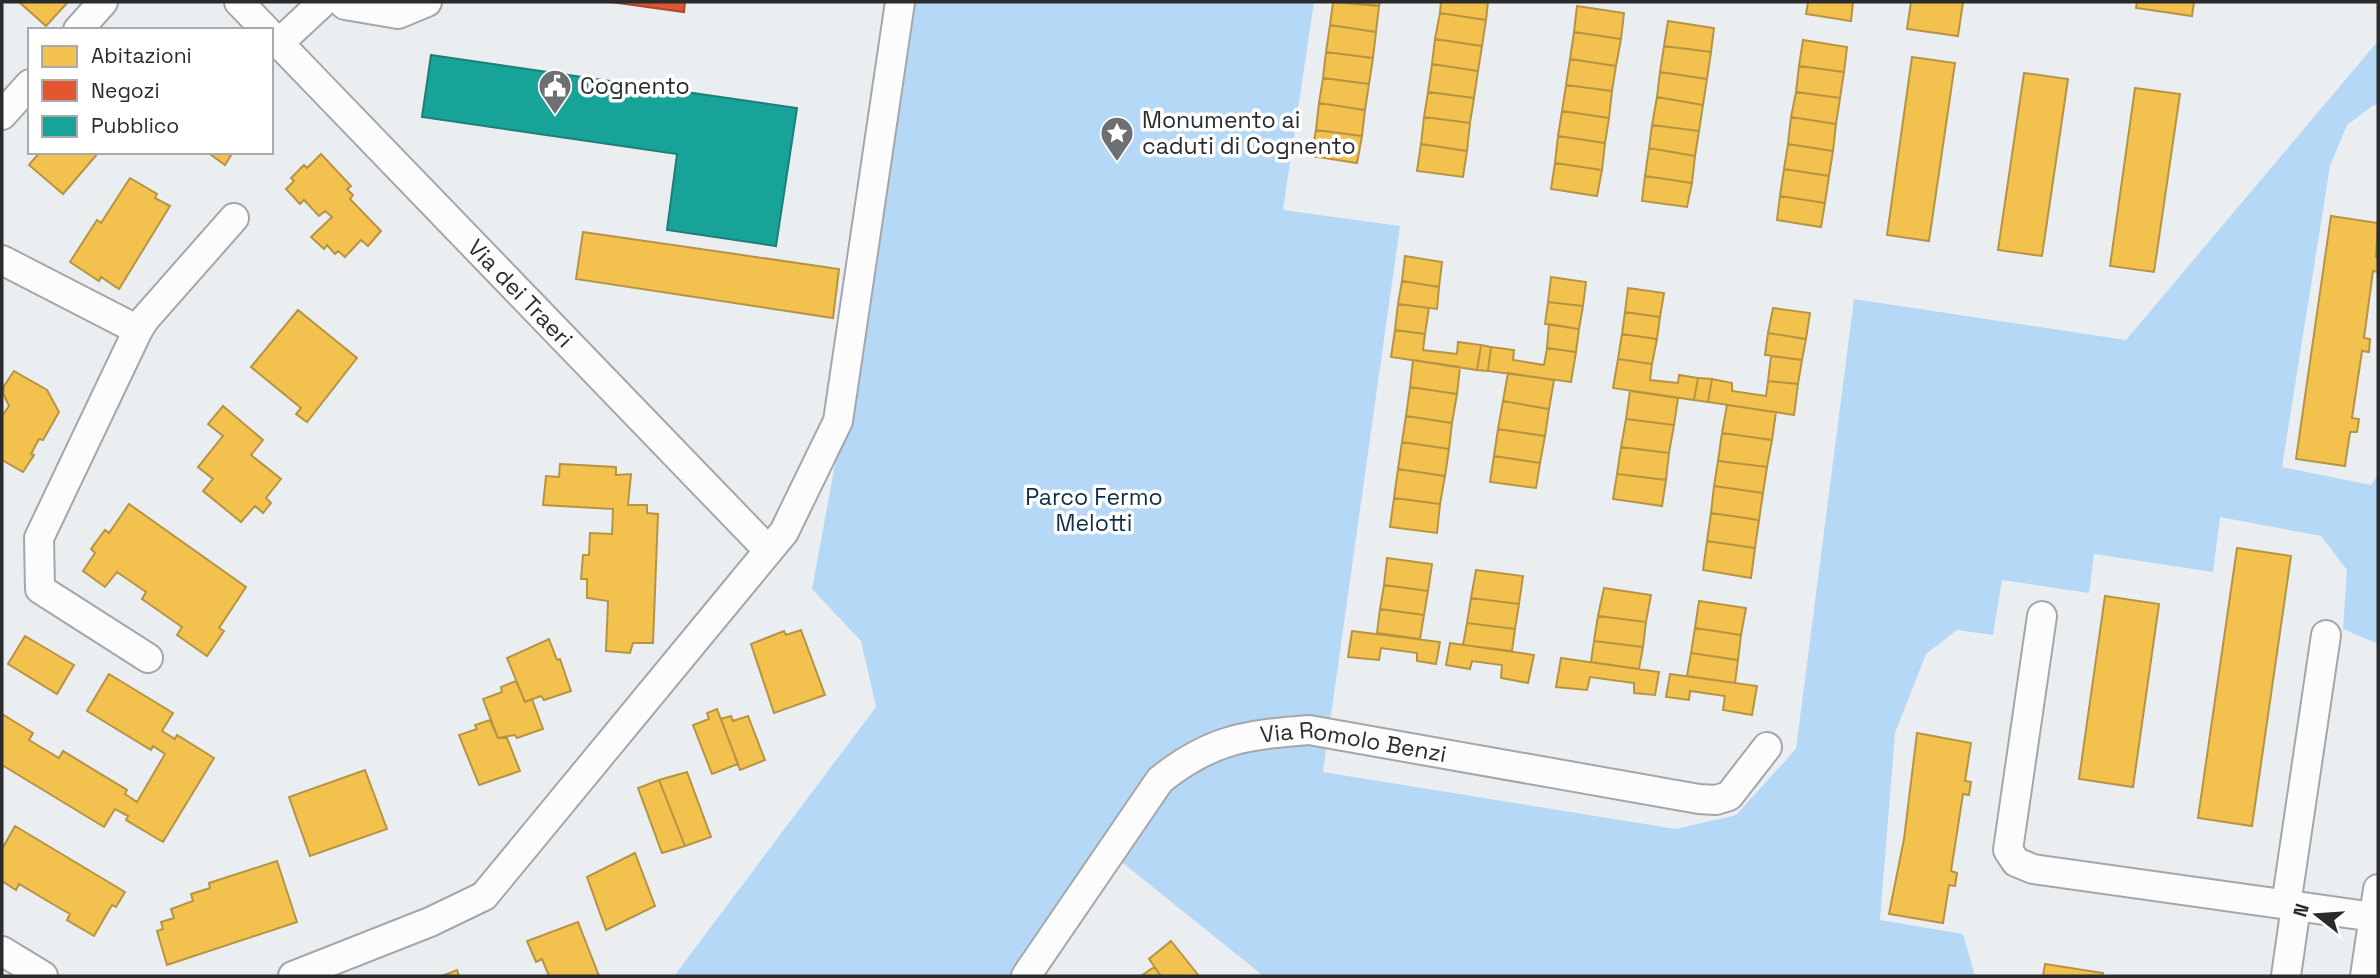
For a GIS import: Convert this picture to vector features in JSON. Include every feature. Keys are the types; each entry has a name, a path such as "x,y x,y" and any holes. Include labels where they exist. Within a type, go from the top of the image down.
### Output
{"street":[{"path":"80,28 103,2"},
{"name":"Via dei Traeri","path":"239,2 264,28"},
{"path":"273,35 323,2"},
{"path":"342,2 345,5 398,14 427,2"},
{"path":"293,976 430,922 484,896 784,532 838,421 900,2"},
{"name":"Via dei Traeri","path":"273,37 768,550"},
{"path":"2,115 28,86"},
{"path":"148,658 40,589 39,538 138,330 234,218"},
{"path":"2,260 138,330"},
{"path":"2042,616 2008,850 2016,862 2033,869 2374,917"},
{"path":"2286,976 2291,906 2326,635"},
{"name":"Via Romolo Benzi","path":"1026,976 1160,780 1185,760 1216,745 1264,734 1309,730 1716,800 1729,796 1767,747"},
{"path":"2365,976 2378,889"},
{"path":"2,951 43,976"}],"green space":[{"name":"Parco Fermo Melotti","path":"907,2 1314,2 1283,210 1400,226 1323,772 1676,829 1736,815 1796,749 1854,299 2126,340 2378,41 2378,106 2374,105 2347,125 2330,166 2282,467 2371,485 2378,474 2378,644 2343,629 2347,570 2321,536 2220,517 2213,572 2094,554 2089,593 2002,580 1993,635 1957,630 1926,654 1895,733 1880,920 1963,934 1975,976 1260,976 1261,974 1108,851 1019,976 674,976 876,707 861,641 812,589 850,383"}],"building: Abitazioni":[{"path":"19,2 68,2 46,26"},
{"path":"1333,2 1379,6 1376,32 1330,25"},
{"path":"1352,2 1380,2 1379,6"},
{"path":"1441,2 1488,2 1486,20 1440,13"},
{"path":"1808,2 1853,2 1851,21 1806,14"},
{"path":"1911,2 1963,2 1958,36 1907,29"},
{"path":"2137,2 2194,2 2192,16 2136,8"},
{"path":"1577,6 1624,13 1621,39 1574,32"},
{"path":"1440,13 1486,20 1482,46 1435,39"},
{"path":"1668,21 1714,28 1711,52 1664,46"},
{"path":"1330,25 1376,32 1373,58 1326,52"},
{"path":"1574,32 1621,39 1616,66 1570,59"},
{"path":"1435,39 1482,46 1478,71 1432,64"},
{"path":"1803,40 1847,47 1844,72 1799,66"},
{"path":"1664,46 1711,52 1707,79 1660,72"},
{"path":"1326,52 1373,58 1369,84 1323,78"},
{"path":"1912,57 1955,63 1929,241 1887,235"},
{"path":"1570,59 1616,66 1612,91 1566,85"},
{"path":"1432,64 1478,71 1474,98 1428,92"},
{"path":"1799,66 1844,72 1840,98 1796,92"},
{"path":"1660,72 1707,79 1703,105 1657,97"},
{"path":"2024,73 2068,79 2042,256 1998,250"},
{"path":"1323,78 1369,84 1365,110 1319,103"},
{"path":"1566,85 1612,91 1609,118 1562,111"},
{"path":"2135,88 2180,94 2154,272 2110,266"},
{"path":"1428,92 1474,98 1470,123 1424,117"},
{"path":"1796,92 1840,98 1836,124 1791,117"},
{"path":"1657,97 1703,105 1699,131 1652,125"},
{"path":"1319,103 1365,110 1362,136 1316,130"},
{"path":"1562,111 1609,118 1605,143 1558,136"},
{"path":"1424,117 1470,123 1467,151 1421,144"},
{"path":"1791,117 1836,124 1833,151 1788,144"},
{"path":"1652,125 1699,131 1695,156 1649,148"},
{"path":"1316,130 1362,136 1357,163 1311,156"},
{"path":"1558,136 1605,143 1602,170 1555,163"},
{"path":"1421,144 1467,151 1463,177 1417,171"},
{"path":"1788,144 1833,151 1829,176 1784,169"},
{"path":"1649,148 1695,156 1692,183 1645,176"},
{"path":"38,154 97,154 63,194 29,165"},
{"path":"210,154 232,154 225,165"},
{"path":"321,154 351,186 347,189 353,195 350,199 381,231 368,246 361,240 345,257 338,251 335,254 327,245 324,249 311,237 332,217 325,211 319,216 304,200 300,204 286,189 294,181 291,178 304,165 307,168"},
{"path":"1555,163 1602,170 1597,196 1551,189"},
{"path":"1784,169 1829,176 1825,203 1780,196"},
{"path":"1645,176 1692,183 1687,207 1642,201"},
{"path":"130,178 157,194 155,198 170,206 119,289 101,277 99,281 70,262 97,220 101,223"},
{"path":"1780,196 1825,203 1821,227 1777,220"},
{"path":"2331,216 2378,223 2378,272 2373,271 2364,338 2370,339 2369,352 2362,351 2352,418 2359,419 2357,432 2350,432 2345,466 2296,459"},
{"path":"583,232 839,269 833,318 576,279"},
{"path":"1405,256 1442,262 1439,287 1402,281"},
{"path":"1551,277 1586,282 1583,306 1548,302"},
{"path":"1402,281 1439,287 1437,309 1398,304"},
{"path":"1628,288 1664,293 1660,317 1625,312"},
{"path":"1548,302 1583,306 1579,329 1545,324"},
{"path":"1398,304 1429,308 1425,334 1395,330"},
{"path":"1773,308 1810,313 1806,339 1768,333"},
{"path":"298,310 357,358 307,422 296,414 301,408 251,367"},
{"path":"1625,312 1660,317 1657,339 1622,334"},
{"path":"1549,324 1579,329 1576,352 1547,348"},
{"path":"1395,330 1425,334 1423,350 1457,354 1458,342 1481,345 1477,370 1391,357"},
{"path":"1768,333 1806,339 1802,360 1765,355"},
{"path":"1622,334 1657,339 1652,364 1618,359"},
{"path":"1481,345 1491,347 1488,371 1477,370"},
{"path":"1491,347 1514,350 1513,360 1544,365 1547,348 1576,352 1571,382 1488,371"},
{"path":"1771,356 1802,360 1798,384 1768,381"},
{"path":"1618,359 1652,364 1650,380 1678,383 1679,375 1698,378 1694,400 1613,388"},
{"path":"1413,360 1460,367 1457,394 1410,387"},
{"path":"14,371 47,390 59,412 43,440 39,439 31,454 34,455 23,472 2,460 2,416 9,406 3,393 4,386"},
{"path":"1508,373 1554,380 1549,409 1503,401"},
{"path":"1698,378 1712,379 1708,402 1694,400"},
{"path":"1712,379 1732,383 1732,391 1766,396 1768,381 1798,384 1794,415 1708,402"},
{"path":"1410,387 1457,394 1452,423 1406,416"},
{"path":"1630,391 1678,398 1674,425 1626,419"},
{"path":"1503,401 1549,409 1545,436 1498,429"},
{"path":"1727,405 1776,412 1772,440 1722,433"},
{"path":"223,406 263,440 251,455 281,479 266,498 271,503 263,513 255,506 241,522 203,491 213,479 198,467 223,436 208,424"},
{"path":"1406,416 1452,423 1449,449 1402,442"},
{"path":"1626,419 1674,425 1669,453 1621,447"},
{"path":"1498,429 1545,436 1540,463 1494,456"},
{"path":"1722,433 1772,440 1767,467 1718,461"},
{"path":"1402,442 1449,449 1445,476 1398,469"},
{"path":"1621,447 1669,453 1666,480 1617,474"},
{"path":"1494,456 1540,463 1536,488 1490,482"},
{"path":"1718,461 1767,467 1763,493 1714,486"},
{"path":"560,464 616,467 616,475 631,474 628,505 647,505 647,513 658,514 653,643 633,643 630,653 606,651 608,601 587,598 587,579 581,579 583,555 589,555 590,533 612,534 613,509 543,505 546,476 559,477"},
{"path":"1398,469 1445,476 1440,504 1394,498"},
{"path":"1617,474 1666,480 1662,506 1613,499"},
{"path":"1714,486 1763,493 1759,520 1711,513"},
{"path":"1394,498 1440,504 1437,533 1390,527"},
{"path":"129,504 246,587 219,628 224,631 207,656 177,635 182,627 142,599 146,592 117,572 105,587 83,571 95,553 91,549 105,530 109,533"},
{"path":"1711,513 1759,520 1755,548 1707,541"},
{"path":"1707,541 1755,548 1751,578 1703,570"},
{"path":"2237,548 2291,556 2252,826 2198,818"},
{"path":"1387,558 1432,564 1428,591 1384,585"},
{"path":"1476,570 1523,576 1519,604 1471,598"},
{"path":"1384,585 1428,591 1424,615 1380,609"},
{"path":"1604,588 1651,595 1646,622 1598,616"},
{"path":"2105,596 2159,604 2133,787 2079,779"},
{"path":"1471,598 1519,604 1515,629 1467,623"},
{"path":"1699,601 1746,608 1741,635 1695,628"},
{"path":"1380,609 1424,615 1420,639 1377,633"},
{"path":"1598,616 1646,622 1643,647 1594,641"},
{"path":"1467,623 1515,629 1512,651 1463,645"},
{"path":"1695,628 1741,635 1738,660 1691,653"},
{"path":"801,630 825,695 774,713 751,644 784,631 786,635"},
{"path":"1352,631 1440,642 1436,664 1417,661 1417,653 1381,648 1379,660 1348,657"},
{"path":"25,636 74,665 57,694 8,664"},
{"path":"549,639 557,660 560,659 571,691 544,700 541,696 525,702 507,658"},
{"path":"1594,641 1643,647 1639,669 1591,662"},
{"path":"1450,643 1534,655 1528,683 1501,678 1502,665 1472,661 1470,669 1446,665"},
{"path":"1691,653 1738,660 1735,683 1687,676"},
{"path":"1561,658 1659,672 1655,695 1634,693 1634,683 1590,677 1587,690 1556,687"},
{"path":"109,674 173,713 162,731 175,739 177,735 214,758 163,842 126,820 128,816 115,809 104,827 2,765 2,714 33,733 29,740 59,758 63,751 127,790 125,794 137,802 165,754 153,746 151,750 87,711"},
{"path":"1670,674 1757,686 1752,715 1723,710 1725,696 1690,691 1689,700 1666,697"},
{"path":"516,681 525,702 532,699 543,729 517,738 515,735 498,738 483,699 502,692 501,687"},
{"path":"717,709 738,764 712,774 693,725 709,719 707,713"},
{"path":"731,716 733,721 748,716 765,760 740,770 721,719"},
{"path":"490,720 498,738 507,738 520,771 479,785 459,735 477,729 475,725"},
{"path":"1917,733 1971,743 1965,781 1971,782 1969,795 1963,794 1951,871 1957,873 1955,886 1949,885 1943,923 1889,914 1904,839"},
{"path":"365,770 387,829 310,856 289,797"},
{"path":"687,772 711,837 685,846 659,780"},
{"path":"659,780 685,846 662,853 638,788"},
{"path":"15,826 125,892 116,907 112,905 94,936 67,920 70,914 19,884 16,890 2,881 2,849"},
{"path":"635,853 655,906 606,930 587,877"},
{"path":"277,861 297,922 167,965 157,931 163,929 161,922 174,918 171,909 193,901 191,894 210,888 209,883"},
{"path":"578,922 599,976 549,976 542,959 536,962 527,941"},
{"path":"1171,941 1199,976 1161,976 1149,959"},
{"path":"2045,964 2103,973 2102,976 2043,976"},
{"path":"1154,967 1161,976 1141,976"},
{"path":"457,970 459,976 442,976"}],"building: Negozi":[{"path":"611,2 685,2 684,12"}],"building: Pubblico":[{"path":"431,55 797,108 776,246 667,230 677,154 422,117"}],"place":[{"name":"Cognento","path":"555,116"},
{"name":"Monumento ai caduti di Cognento","path":"1117,163"}]}
